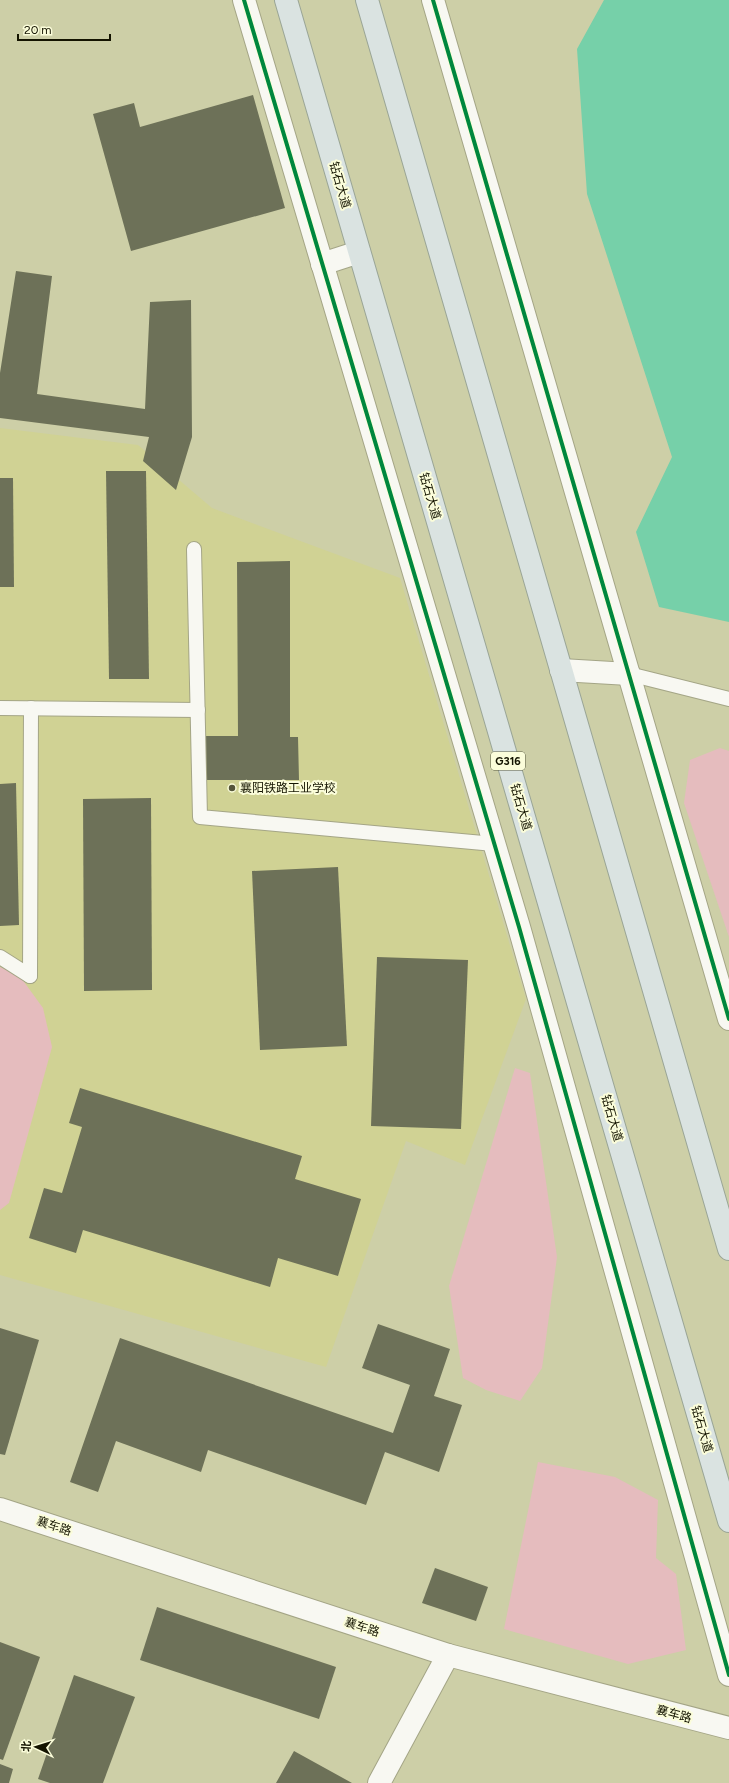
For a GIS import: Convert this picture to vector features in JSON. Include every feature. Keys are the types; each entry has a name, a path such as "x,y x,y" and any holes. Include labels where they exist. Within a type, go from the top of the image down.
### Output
{"highway":[{"name":"钻石大道","path":"286,0 729,1521"},
{"path":"368,0 729,1249"}],"street":[{"path":"244,0 494,844 729,1675"},
{"path":"433,0 729,1019"},
{"path":"322,264 360,252"},
{"path":"561,670 629,674"},
{"name":"襄车路","path":"0,1509 448,1655 729,1728"},
{"path":"379,1783 448,1655"}],"lane":[{"path":"194,549 200,818 494,844"},
{"path":"629,674 729,699"},
{"path":"0,708 198,710"},
{"path":"0,957 30,976 31,708"}],"shaded area":[{"path":"604,0 729,0 729,622 659,607 636,532 672,457 587,194 577,49"},
{"name":"襄阳铁路工业学校","path":"0,428 138,445 212,508 400,578 526,999 465,1165 406,1141 326,1367 0,1275"},
{"path":"720,748 729,751 729,937 684,803 690,760"},
{"path":"0,967 19,975 43,1008 52,1047 9,1203 0,1210"},
{"path":"515,1068 530,1073 557,1257 542,1368 520,1401 486,1390 463,1378 449,1286"},
{"path":"538,1462 615,1477 658,1500 656,1558 676,1574 686,1650 628,1664 504,1629"}],"building":[{"path":"253,95 285,208 131,251 93,114 134,103 140,127"},
{"path":"16,271 52,276 37,394 145,409 150,302 191,300 192,437 176,490 143,461 149,437 0,418 0,373"},
{"path":"106,471 146,471 149,679 109,679"},
{"path":"0,478 13,478 14,587 0,587"},
{"path":"290,561 290,737 298,737 299,780 204,780 204,736 238,736 237,562"},
{"path":"16,783 19,925 0,926 0,784"},
{"path":"151,798 152,990 84,991 83,799"},
{"path":"338,867 347,1046 260,1050 252,871"},
{"path":"377,957 468,960 461,1129 371,1126"},
{"path":"80,1088 302,1156 295,1179 361,1199 338,1276 278,1258 270,1287 83,1230 76,1253 29,1238 44,1188 62,1193 82,1127 69,1123"},
{"path":"378,1324 450,1349 434,1396 462,1405 439,1472 385,1452 366,1505 208,1450 201,1472 116,1441 98,1492 70,1482 120,1338 393,1433 410,1385 362,1368"},
{"path":"0,1328 39,1340 5,1455 0,1454"},
{"path":"435,1568 488,1587 476,1621 422,1603"},
{"path":"157,1607 336,1667 319,1719 140,1660"},
{"path":"0,1642 40,1657 3,1760 0,1759"},
{"path":"74,1675 135,1697 103,1783 50,1783 38,1779"},
{"path":"294,1751 352,1783 276,1783"},
{"path":"0,1764 13,1769 9,1783 0,1783"}],"cycle path":[{"path":"244,0 519,927 729,1675"},
{"path":"433,0 729,1019"}],"place":[{"name":"襄阳铁路工业学校","path":"232,788"}]}
